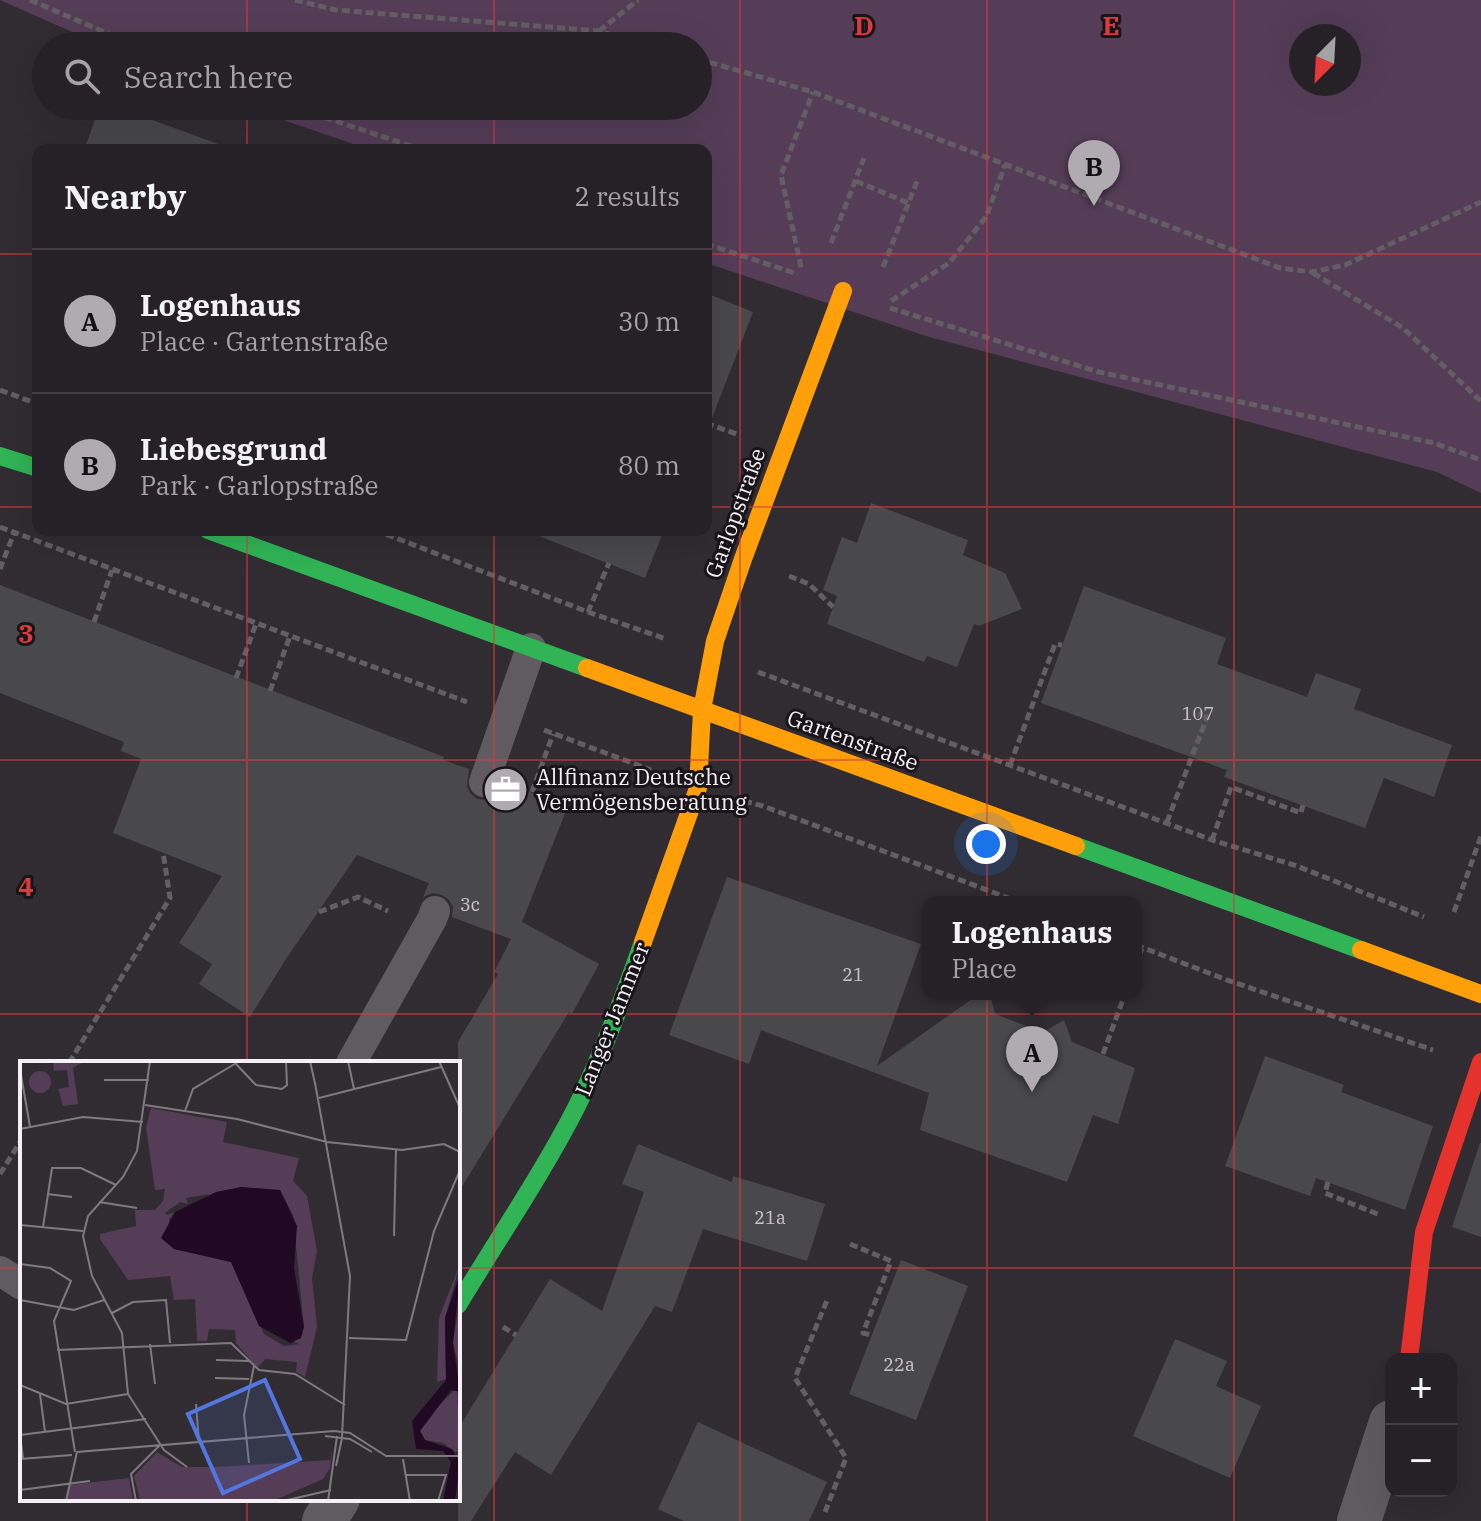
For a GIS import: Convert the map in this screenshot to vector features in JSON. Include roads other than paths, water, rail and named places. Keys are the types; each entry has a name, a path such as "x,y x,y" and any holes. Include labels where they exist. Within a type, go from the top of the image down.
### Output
{"street":[{"name":"Garlopstraße","path":"702,710 711,654 843,291"},
{"path":"4,456 32,466"},
{"name":"Gartenstraße","path":"224,536 1481,994"},
{"name":"Langer Jammer","path":"460,1302 558,1141 609,1036 698,788 702,710"},
{"path":"1410,1353 1424,1232 1480,1064"},
{"path":"1359,1521 1390,1425"},
{"path":"324,1521 337,1501"}],"lane":[{"path":"484,782 531,648"},
{"path":"352,1061 430,920"},
{"path":"0,1271 20,1284"}],"place":[{"name":"Liebesgrund","path":"1094,206"},
{"name":"Allfinanz Deutsche Vermögensberatung","path":"505,790"},
{"name":"Logenhaus","path":"1032,1092"}]}
